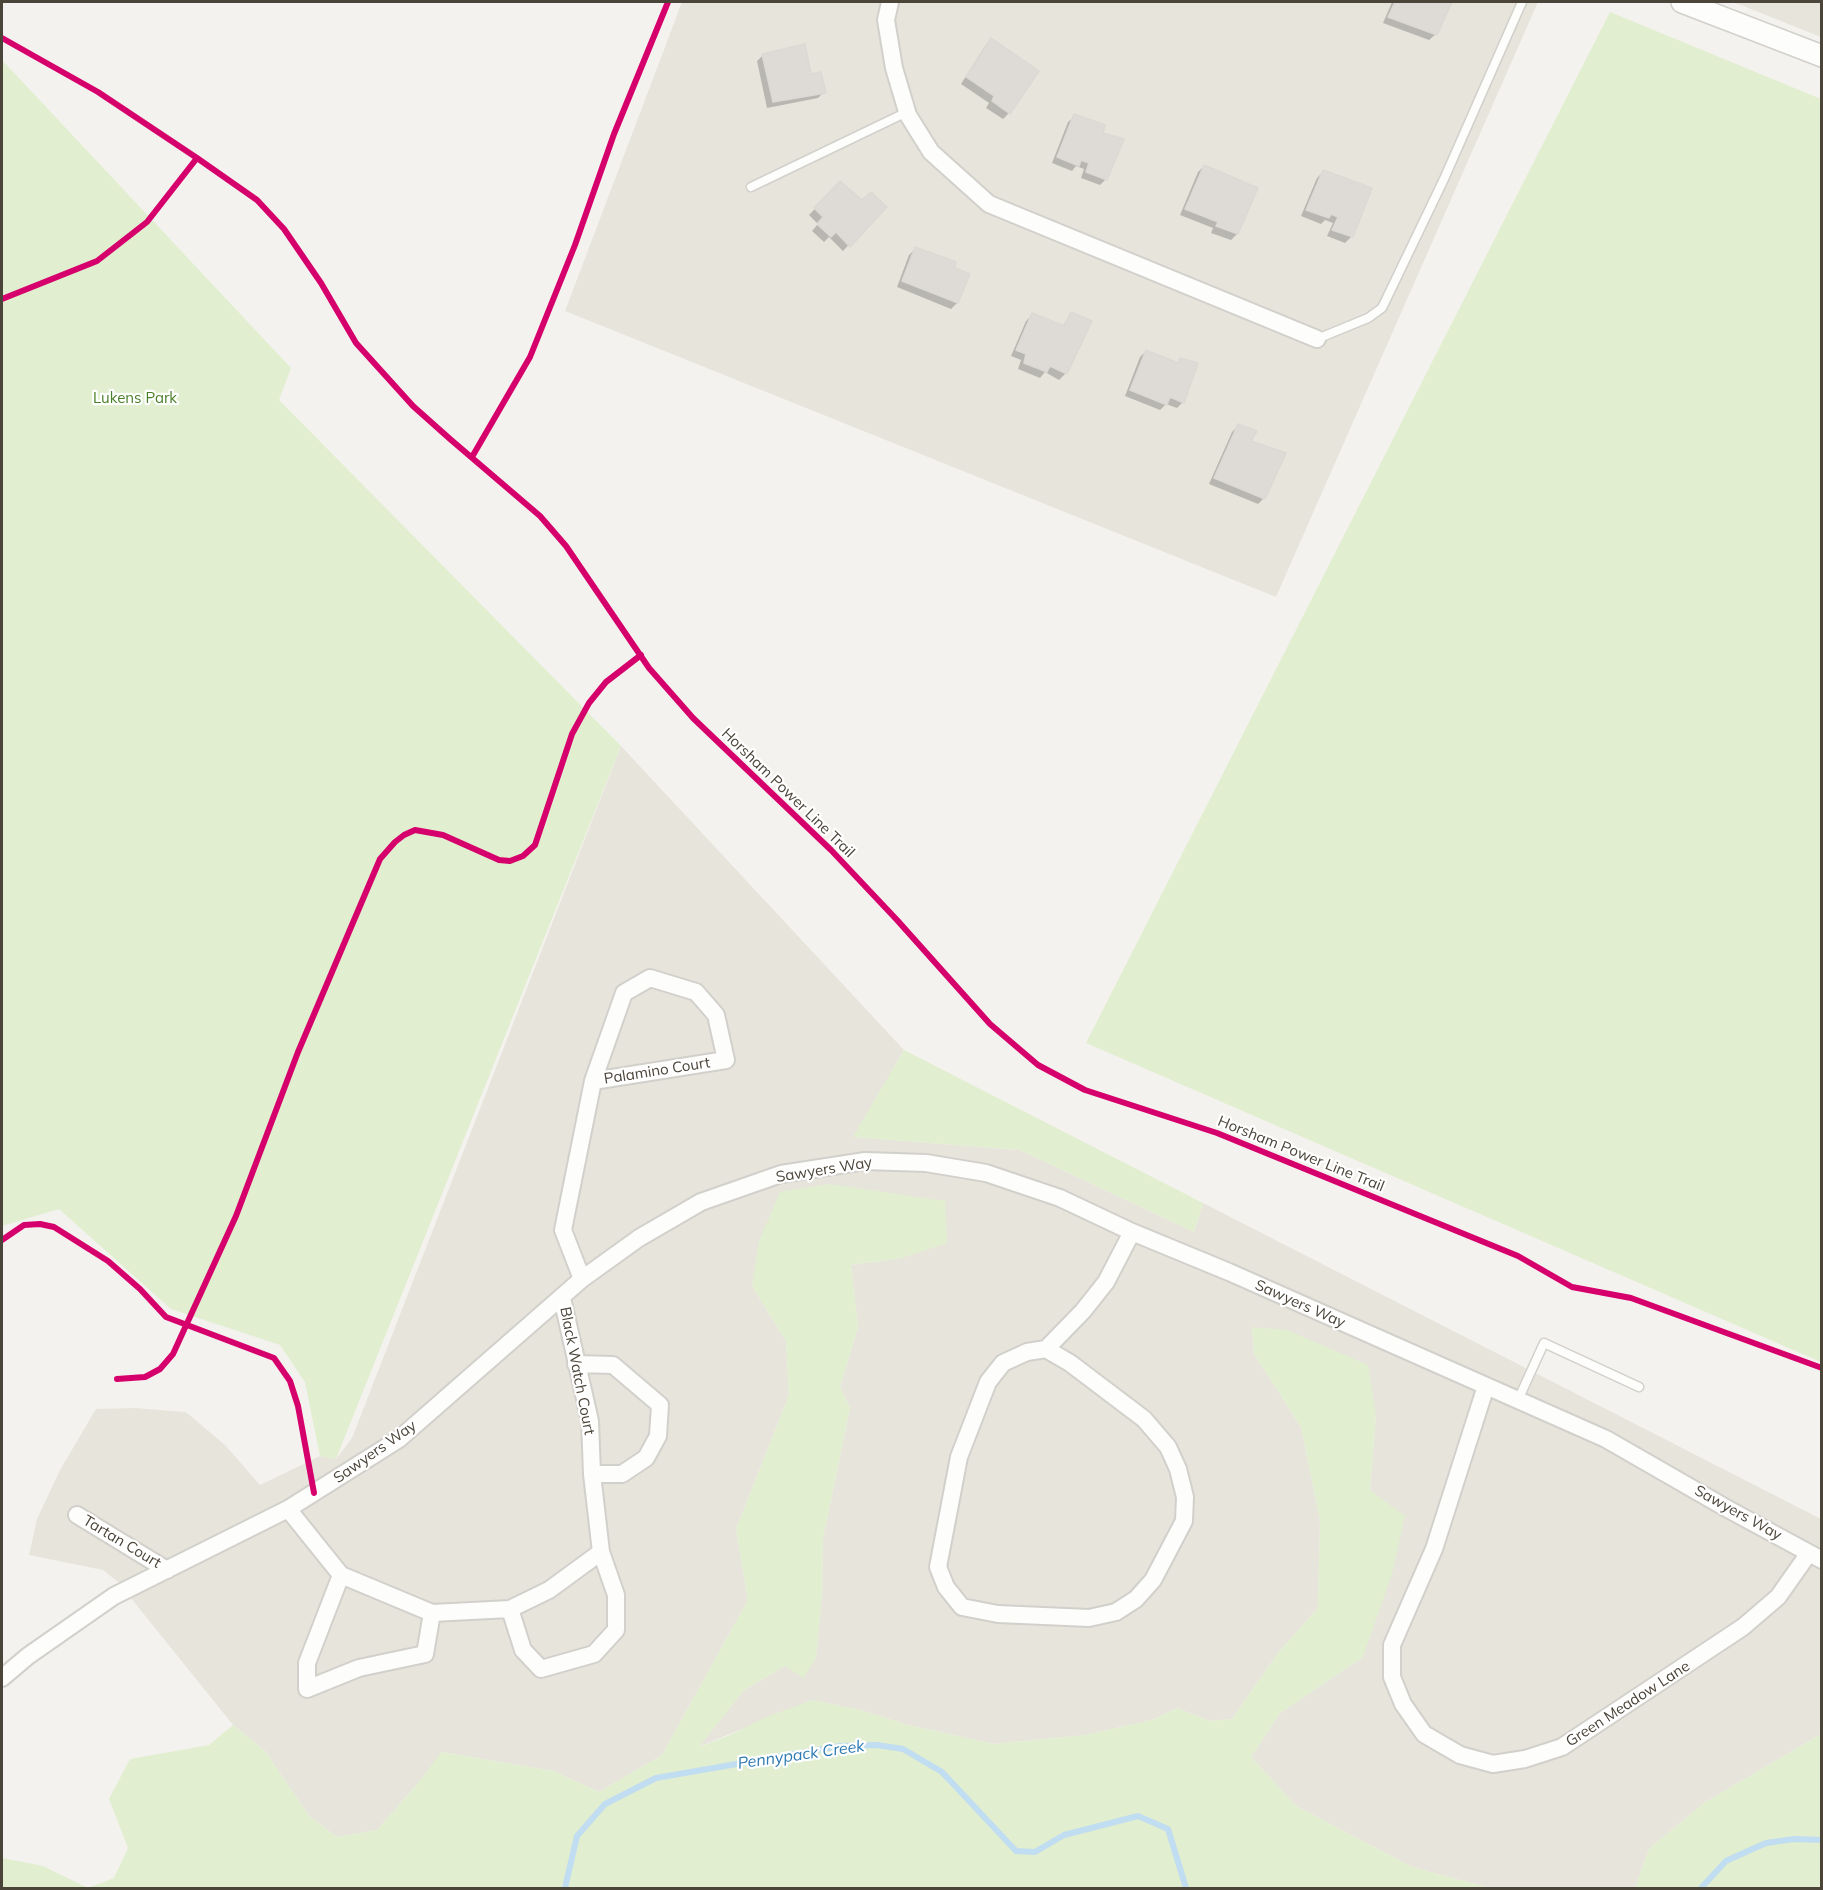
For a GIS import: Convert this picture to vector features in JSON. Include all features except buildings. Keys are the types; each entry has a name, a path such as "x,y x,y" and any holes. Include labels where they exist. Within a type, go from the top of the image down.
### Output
{"street":[{"path":"890,2 886,20 894,68 907,112 931,152 989,204 1317,339"},
{"path":"1682,2 1821,56"},
{"name":"Palamino Court","path":"582,1279 563,1230 593,1081 624,993 650,978 696,992 716,1015 726,1060 593,1081"},
{"name":"Sawyers Way","path":"2,1678 28,1656 114,1596 288,1509 399,1439 582,1279 639,1238 701,1202 781,1174 865,1161 926,1163 986,1173 1060,1198 1132,1232 1229,1272 1606,1439 1815,1556"},
{"path":"1046,1349 1070,1363 1144,1419 1168,1447 1178,1469 1185,1497 1184,1521 1153,1580 1136,1599 1116,1612 1089,1618 998,1614 962,1608 946,1587 938,1567 959,1457 988,1382 1003,1363 1027,1352 1046,1349 1083,1311 1106,1282 1132,1232"},
{"name":"Black Watch Court","path":"510,1609 523,1650 541,1669 594,1654 616,1630 616,1594 601,1552 592,1474 590,1421 562,1298"},
{"path":"576,1364 613,1365 660,1405 658,1436 646,1458 622,1474 592,1474"},
{"name":"Green Meadow Lane","path":"1486,1386 1434,1549 1392,1645 1392,1677 1403,1704 1424,1734 1460,1755 1492,1764 1525,1759 1562,1747 1743,1627 1778,1597 1815,1556"},
{"path":"288,1509 341,1575 387,1592 432,1613 510,1609 549,1590 601,1552"},
{"name":"Tartan Court","path":"77,1515 167,1570"},
{"path":"341,1575 307,1663 307,1689 359,1668 425,1654 432,1613"}],"lane":[{"path":"1317,339 1368,318 1382,308 1444,179 1522,2"},
{"path":"751,187 907,112"},
{"path":"1518,1400 1544,1343 1639,1387"}],"shaded area":[{"path":"682,2 1538,2 1276,597 565,311"},
{"path":"1733,2 1821,2 1821,37"},
{"path":"621,746 904,1050 854,1137 1020,1150 1194,1232 1203,1203 1821,1519 1821,1734 1704,1803 1649,1849 1635,1888 1490,1888 1412,1867 1296,1806 1251,1757 1280,1713 1363,1657 1370,1490 1376,1415 1252,1327 1254,1354 1301,1427 1320,1520 1318,1608 1278,1653 1232,1719 1210,1721 1177,1708 1152,1720 1085,1735 994,1744 908,1725 864,1711 813,1700 698,1747 744,1690 785,1666 816,1658 822,1594 823,1538 850,1408 840,1387 858,1327 851,1265 902,1258 877,1192 828,1184 752,1286 786,1341 789,1395 736,1529 748,1600 662,1755 599,1792 553,1771 442,1752 377,1830 337,1837 309,1816 265,1751 233,1725 118,1582 103,1570 29,1555 37,1519 60,1470 96,1409 135,1408 186,1412 225,1445 260,1485 320,1456 336,1459 352,1438"}],"green space":[{"path":"1610,12 1821,99 1821,1362 1086,1043"},
{"name":"Lukens Park","path":"2,60 291,368 279,400 621,746 336,1459 320,1456 305,1382 280,1345 171,1309 59,1209 2,1226"},
{"path":"904,1050 1203,1203 1194,1232 1020,1150 853,1137"},
{"path":"828,1184 945,1201 947,1243 902,1258 851,1265 858,1327 840,1387 850,1408 823,1538 822,1594 816,1658 803,1678 785,1666 744,1690 699,1747 766,1717 813,1700 864,1711 908,1725 994,1744 1085,1735 1152,1720 1177,1708 1210,1721 1232,1719 1278,1653 1318,1608 1320,1520 1301,1427 1254,1354 1252,1327 1287,1330 1368,1365 1376,1415 1370,1490 1405,1516 1392,1574 1363,1657 1280,1713 1251,1757 1296,1806 1412,1867 1490,1888 88,1888 114,1878 128,1848 109,1799 130,1759 209,1745 233,1725 265,1751 309,1816 337,1837 377,1830 420,1781 441,1752 553,1771 599,1792 662,1755 748,1600 736,1529 789,1395 786,1341 752,1286 759,1241 780,1192"},
{"path":"1821,1734 1821,1888 1635,1888 1649,1849 1704,1803"},
{"path":"2,1858 43,1866 88,1888 2,1888"}],"waterway":[{"name":"Pennypack Creek","path":"565,1888 577,1836 605,1804 656,1778 840,1746 877,1745 903,1749 942,1772 1016,1851 1035,1852 1064,1835 1138,1816 1168,1829 1186,1888"},
{"name":"Pennypack Creek","path":"1701,1888 1726,1861 1766,1843 1794,1839 1822,1840"}],"cycle path":[{"path":"472,457 530,357 575,245 614,134 668,2"},
{"name":"Horsham Power Line Trail","path":"2,38 98,92 257,200 284,229 321,283 356,343 413,406 540,516 566,546 649,668 693,718 831,850 990,1024 1038,1065 1085,1090 1217,1133 1518,1256 1572,1287 1631,1298 1822,1368"},
{"path":"2,299 97,261 147,222 197,158"},
{"path":"117,1379 145,1377 160,1369 173,1354 236,1216 298,1052 380,859 395,842 415,830 443,835 499,860 510,861 523,856 535,845 572,734 589,703 606,682 641,655"},
{"path":"2,1240 24,1225 40,1224 54,1227 108,1261 140,1289 166,1317 274,1358 290,1381 298,1406 314,1493"}]}
